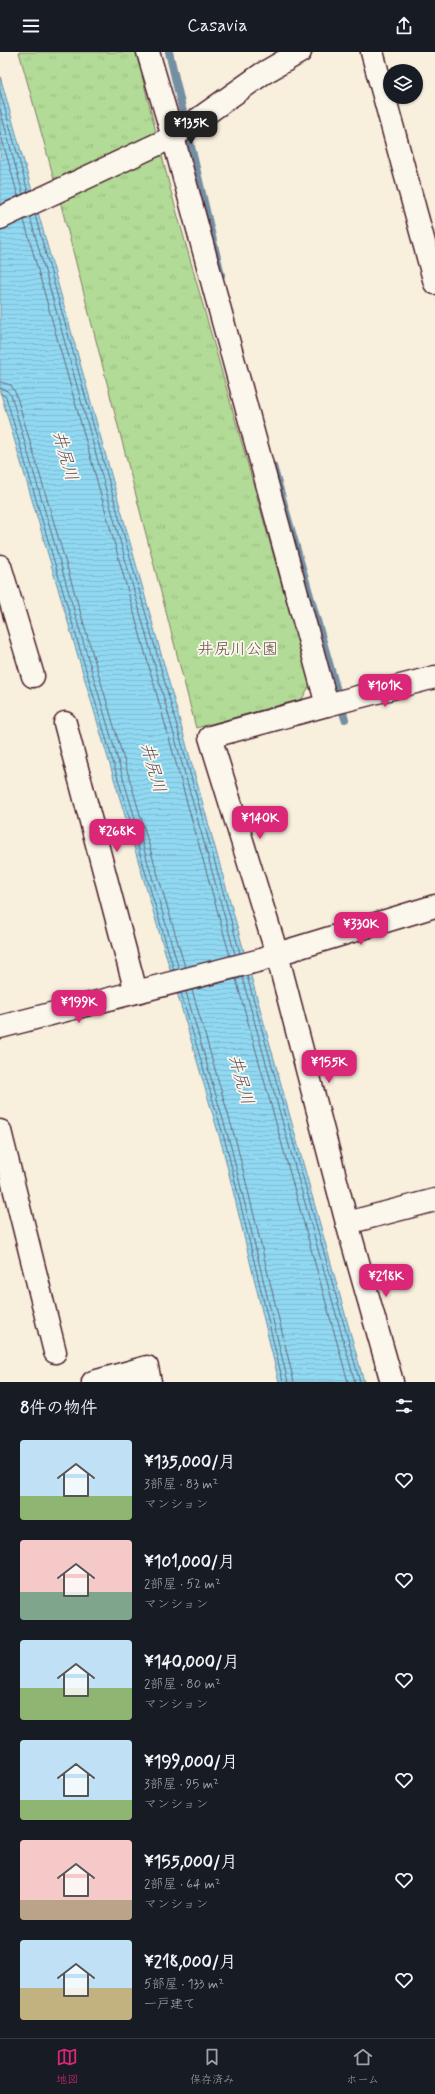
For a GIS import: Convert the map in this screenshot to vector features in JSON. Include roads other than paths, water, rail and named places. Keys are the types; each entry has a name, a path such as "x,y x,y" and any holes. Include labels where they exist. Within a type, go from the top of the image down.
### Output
{"street":[{"path":"148,52 173,137 327,705"},
{"path":"0,218 58,193 173,137 262,74 300,52"},
{"path":"372,52 435,283"},
{"path":"0,566 33,676"},
{"path":"392,1382 269,957 210,737 435,677"},
{"path":"64,723 143,990"},
{"path":"0,1027 269,957 435,906"},
{"path":"0,1130 55,1352"},
{"path":"347,1223 435,1200"},
{"path":"92,1382 147,1367 150,1382"}],"water":[{"name":"井尻川","path":"0,76 364,1382 279,1382 223,1149 0,391"}],"waterway":[{"path":"169,52 221,275"},
{"path":"273,466 345,719"}],"park label":[{"name":"井尻川公園","path":"238,649"}]}
